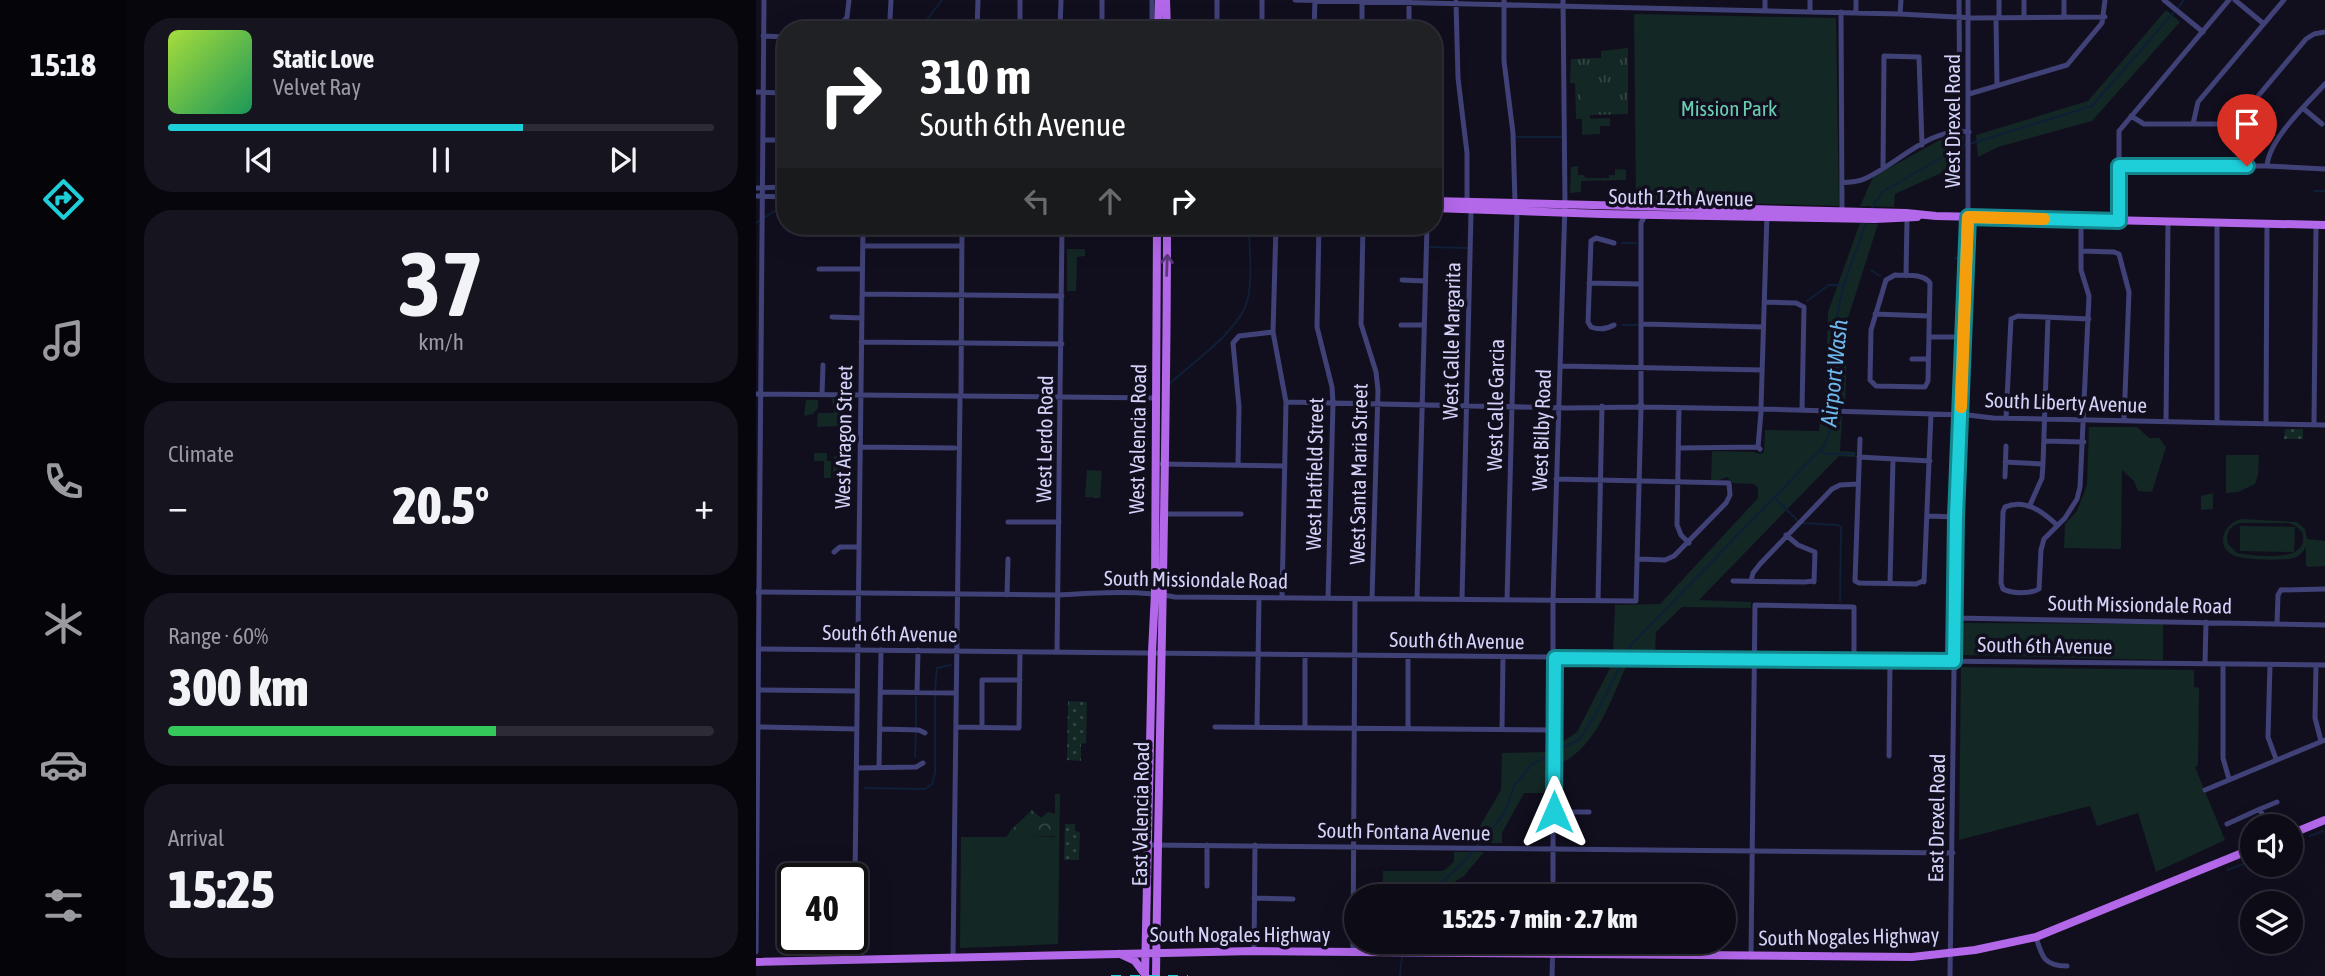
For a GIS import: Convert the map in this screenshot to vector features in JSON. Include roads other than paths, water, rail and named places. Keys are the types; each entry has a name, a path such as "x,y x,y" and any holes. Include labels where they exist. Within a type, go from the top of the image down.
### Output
{"main road":[{"path":"1158,21 1159,0"},
{"path":"1166,0 1167,21"},
{"name":"South 12th Avenue","path":"1442,202 1630,211 1863,215 1907,219 1927,216"},
{"name":"South 12th Avenue","path":"1442,207 1469,205"},
{"name":"South 12th Avenue","path":"1630,211 1646,214 1767,213"},
{"name":"South 12th Avenue","path":"1876,216 2320,225"},
{"name":"West Valencia Road","path":"1158,235 1161,296 1159,594"},
{"name":"West Valencia Road","path":"1161,296 1166,235"},
{"name":"West Valencia Road","path":"1156,652 1164,514 1160,464"},
{"name":"East Valencia Road","path":"1156,652 1153,845 1156,976"},
{"path":"2303,829 2325,820"},
{"name":"East Valencia Road","path":"1145,976 1153,845"},
{"name":"South Nogales Highway","path":"1486,954 1900,957 1950,953 2036,937 2240,854"},
{"name":"South Nogales Highway","path":"756,962 1156,952 1344,953"},
{"path":"1117,953 1135,961 1145,976"}],"street":[{"path":"756,952 758,358 762,219 759,185 763,140 760,92 764,0"},
{"path":"844,21 847,17 849,0"},
{"path":"889,21 891,0"},
{"path":"977,21 978,0"},
{"path":"1020,0 1020,21"},
{"path":"1060,21 1061,0"},
{"path":"1102,0 1102,21"},
{"path":"1152,0 1152,21"},
{"path":"1217,0 1217,21"},
{"path":"1262,0 1262,21"},
{"path":"1296,0 1610,4 1969,18 2105,17"},
{"path":"1659,0 1659,8"},
{"path":"1708,0 1708,9"},
{"path":"1765,0 1765,11"},
{"path":"1810,0 1810,12"},
{"path":"1856,0 1856,13"},
{"path":"1900,0 1900,14"},
{"name":"West Drexel Road","path":"1959,0 1960,131"},
{"name":"West Drexel Road","path":"1954,661 1956,517 1968,217 1968,0"},
{"path":"1997,86 1999,0"},
{"path":"2024,0 2024,18"},
{"path":"2064,0 2064,17"},
{"path":"1969,94 2061,68 2072,61 2101,26 2105,17 2105,0"},
{"path":"2164,0 2203,32"},
{"path":"2119,221 2119,131 2229,0"},
{"path":"2235,0 2264,24"},
{"path":"2193,124 2198,102 2284,0"},
{"path":"1314,21 1315,1"},
{"path":"1361,1 1362,21"},
{"path":"1409,1 1409,21"},
{"name":"West Calle Margarita","path":"1456,2 1456,51 1467,153 1469,205 1462,599"},
{"name":"West Calle Garcia","path":"1504,2 1504,61 1513,133 1516,207 1507,600"},
{"name":"West Bilby Road","path":"1553,884 1553,600 1565,208 1563,3"},
{"path":"1841,12 1843,215"},
{"path":"2083,17 2093,26 2092,37"},
{"path":"2131,116 2144,124 2223,124 2238,120 2306,39 2325,32"},
{"path":"763,36 777,37"},
{"path":"1883,168 1883,55 1921,56 1922,145"},
{"path":"2267,166 2274,143 2325,84"},
{"path":"2304,109 2322,124"},
{"path":"1842,183 1862,180 1939,136 1960,131 1969,135"},
{"path":"763,140 777,140"},
{"path":"2119,166 2267,166 2325,169"},
{"path":"759,185 777,185"},
{"path":"759,196 777,197"},
{"path":"1630,211 1641,223"},
{"path":"1679,448 1759,448 1767,213"},
{"path":"1556,479 1639,481 1728,482 1730,495 1727,503 1670,559 1637,559 1639,481 1642,368 1643,324 1639,284 1641,223 1646,214"},
{"path":"1906,276 1907,219"},
{"path":"2057,526 2045,514 2030,505 2004,506 2002,590 2039,591 2042,545 2046,536 2057,526 2065,517 2077,499 2084,442 2088,318 2088,292 2081,270 2081,220"},
{"path":"2166,422 2168,222"},
{"path":"2217,223 2217,423"},
{"path":"2266,424 2267,224"},
{"path":"2314,424 2320,225"},
{"name":"West Aragon Street","path":"854,959 863,235"},
{"path":"953,957 962,235"},
{"name":"West Lerdo Road","path":"1057,652 1059,522 1056,485 1061,397 1062,235"},
{"path":"1276,235 1273,332 1286,402 1282,598"},
{"name":"West Hatfield Street","path":"1319,235 1317,327 1332,387 1333,403 1328,598"},
{"name":"West Santa Maria Street","path":"1363,235 1361,324 1376,372 1378,403 1372,599"},
{"path":"1417,599 1427,235"},
{"path":"1614,243 1600,239 1591,241 1589,327 1608,328 1614,325"},
{"path":"863,246 961,246"},
{"path":"2081,251 2122,256 2129,292 2124,421"},
{"path":"819,269 862,269"},
{"path":"1906,276 1930,279 1927,386 1876,386 1871,384 1871,330 1875,314 1886,279 1906,276"},
{"path":"1402,280 1425,281"},
{"path":"1589,283 1639,284"},
{"path":"862,294 1062,296"},
{"path":"1764,302 1804,304 1802,410"},
{"path":"1875,314 1929,316"},
{"path":"832,317 862,318"},
{"path":"2030,505 2042,478 2048,317"},
{"path":"2006,418 2011,318 2088,318"},
{"path":"1643,324 1763,327"},
{"path":"1401,325 1424,325"},
{"path":"1238,465 1239,407 1233,345 1241,335 1273,332"},
{"path":"1929,337 1964,337"},
{"path":"861,342 1062,344"},
{"path":"1912,359 1928,359"},
{"path":"822,394 823,365"},
{"path":"1560,366 1762,370"},
{"path":"758,394 1160,398"},
{"name":"South Liberty Avenue","path":"1286,402 1761,409 2325,425"},
{"path":"1598,601 1602,406"},
{"path":"1679,408 1677,525 1689,542"},
{"path":"1860,439 1856,581 1916,584 1924,582 1931,414"},
{"path":"2044,441 2084,442"},
{"path":"2005,477 2006,446"},
{"path":"860,447 955,449"},
{"path":"1859,457 1930,461"},
{"path":"1890,583 1893,459"},
{"path":"2005,462 2043,464"},
{"path":"1160,464 1285,466"},
{"path":"1751,581 1753,573 1832,489 1840,485 1858,484"},
{"path":"1164,514 1241,514"},
{"path":"1928,516 1956,517"},
{"path":"1008,522 1059,522"},
{"path":"1733,581 1813,581 1815,552 1786,536"},
{"path":"834,552 839,547 859,547"},
{"path":"1007,595 1008,559"},
{"name":"South Missiondale Road","path":"758,592 1007,595 1101,593 1259,598 1636,601 1637,559"},
{"path":"2277,624 2280,588 2325,589"},
{"path":"1257,727 1259,598"},
{"path":"1354,884 1355,598"},
{"path":"1751,957 1755,605 1854,607 1854,661"},
{"name":"South Missiondale Road","path":"1955,618 2325,625"},
{"path":"2205,664 2206,622"},
{"name":"South 6th Avenue","path":"757,649 2325,665"},
{"path":"879,767 881,650"},
{"path":"917,692 918,650"},
{"path":"956,727 1019,727 1020,652"},
{"path":"1305,655 1305,728"},
{"path":"1408,656 1408,728"},
{"path":"1502,729 1503,657"},
{"name":"East Drexel Road","path":"1950,976 1954,661"},
{"path":"1889,756 1890,662"},
{"path":"2224,664 2223,758 2230,779"},
{"path":"2270,665 2268,737 2276,759"},
{"path":"2205,790 2323,741 2315,718 2316,665"},
{"path":"982,727 982,680 1020,680"},
{"path":"758,690 857,691"},
{"path":"880,692 956,693"},
{"path":"758,727 856,729"},
{"path":"1215,727 1555,730"},
{"path":"880,729 919,730 925,733"},
{"path":"856,768 916,767 923,763"},
{"path":"2227,824 2277,802"},
{"path":"2260,809 2262,814"},
{"path":"1554,812 1589,812"},
{"name":"South Fontana Avenue","path":"1153,845 1953,853"},
{"path":"1206,886 1207,845"},
{"path":"1254,951 1255,845"},
{"path":"1254,898 1293,899"},
{"path":"2036,937 2042,957 2054,966 2067,966"},
{"path":"1552,955 1552,976"}],"waterway":[{"path":"926,21 942,0"},
{"name":"Airport Wash","path":"2178,8 2184,0"},
{"name":"Airport Wash","path":"1872,208 1882,192 1960,147 2092,106 2174,12"},
{"path":"1517,137 1561,137"},
{"path":"2314,191 2325,191"},
{"path":"756,223 777,210"},
{"name":"Airport Wash","path":"1555,752 1580,739 1631,645 1824,446 1830,431 1835,400 1839,305 1866,223"},
{"path":"1169,384 1222,338 1245,307 1250,278 1249,235"},
{"path":"1622,243 1636,243"},
{"path":"1430,247 1467,248"},
{"path":"1955,258 1962,259"},
{"path":"1871,270 1880,276"},
{"path":"1807,301 1829,285 1843,285"},
{"path":"1623,325 1639,325"},
{"path":"1822,451 1825,454 1855,454"},
{"path":"1774,497 1797,520"},
{"path":"1802,523 1841,527 1840,601"},
{"path":"935,690 937,668 951,665"},
{"path":"865,788 925,789 932,784 935,773 935,695"},
{"path":"916,697 916,727"},
{"path":"915,757 916,733"},
{"name":"Airport Wash","path":"1477,846 1504,814 1514,786 1532,764 1550,754"},
{"path":"2310,836 2323,831"},
{"name":"Airport Wash","path":"1439,884 1473,851"},
{"path":"2227,870 2240,865"},
{"name":"Airport Wash","path":"1400,976 1402,956"}],"railway":[{"path":"1111,976 1188,976"}],"park label":[{"name":"Mission Park","path":"1729,109"}]}
